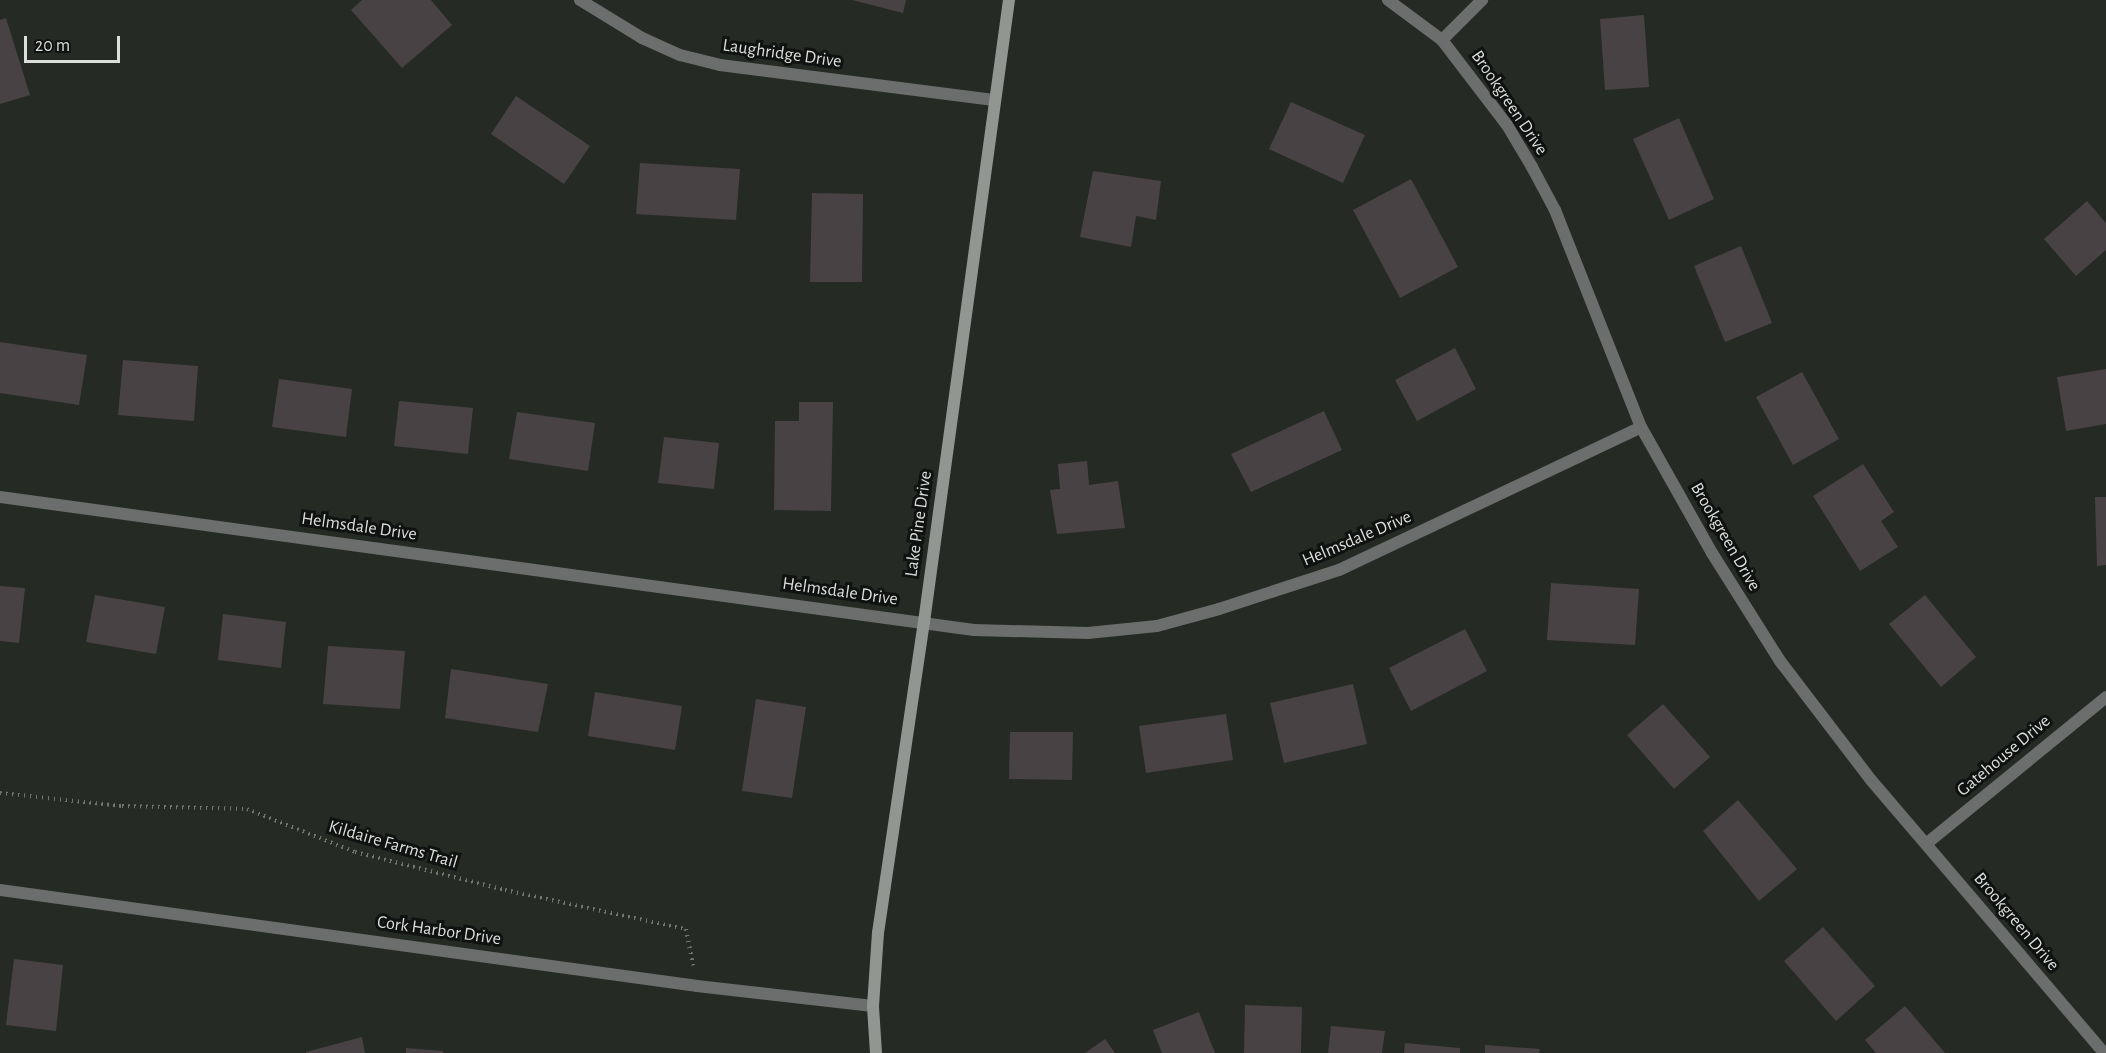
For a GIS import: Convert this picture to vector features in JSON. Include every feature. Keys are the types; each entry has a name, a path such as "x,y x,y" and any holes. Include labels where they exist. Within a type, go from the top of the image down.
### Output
{"street":[{"name":"Laughridge Drive","path":"580,0 642,38 680,55 720,65 994,100"},
{"name":"Lake Pine Drive","path":"876,1053 873,1006 878,933 924,622 1009,0"},
{"name":"Brookgreen Drive","path":"1388,0 1442,39 1506,125 1555,210 1641,427 1718,562 1780,661 1844,746 2104,1053"},
{"path":"1442,39 1482,0"},
{"name":"Helmsdale Drive","path":"0,497 974,630 1088,633 1157,626 1209,612 1339,570 1641,427"},
{"name":"Gatehouse Drive","path":"1926,844 2106,697"},
{"name":"Cork Harbor Drive","path":"0,890 697,986 873,1006"}],"path":[{"name":"Kildaire Farms Trail","path":"0,793 122,806 247,809 355,852 505,890 686,929 697,986"}],"building":[{"path":"362,0 431,0 452,25 402,68 351,10"},
{"path":"852,0 906,0 903,13"},
{"path":"1644,15 1649,87 1605,90 1600,19"},
{"path":"6,18 30,95 0,104 0,20"},
{"path":"516,96 590,146 564,184 491,134"},
{"path":"1291,102 1365,135 1343,183 1269,149"},
{"path":"1679,118 1714,199 1669,220 1633,139"},
{"path":"640,163 740,169 736,220 636,214"},
{"path":"1093,171 1161,181 1156,220 1136,216 1131,247 1080,237"},
{"path":"1411,179 1458,267 1400,298 1353,210"},
{"path":"812,193 863,194 862,282 810,282"},
{"path":"2087,201 2106,223 2106,250 2076,276 2044,239"},
{"path":"1741,246 1772,323 1725,342 1694,266"},
{"path":"0,342 87,355 79,405 0,393"},
{"path":"1455,348 1476,389 1417,421 1395,380"},
{"path":"123,360 198,366 194,421 118,415"},
{"path":"2106,369 2106,424 2066,431 2057,377"},
{"path":"1802,372 1839,439 1793,465 1756,397"},
{"path":"279,379 352,389 346,437 272,427"},
{"path":"399,401 473,408 468,454 394,446"},
{"path":"799,402 833,402 831,511 774,510 775,421 799,421"},
{"path":"1324,411 1342,450 1251,492 1231,454"},
{"path":"517,412 595,423 588,471 509,459"},
{"path":"664,437 719,443 714,489 658,483"},
{"path":"1087,461 1089,485 1118,481 1125,528 1057,534 1050,490 1060,489 1058,464"},
{"path":"1863,464 1894,512 1881,521 1898,547 1860,571 1813,496"},
{"path":"2095,497 2106,497 2106,565 2097,566"},
{"path":"1551,583 1639,589 1635,645 1547,640"},
{"path":"0,586 25,588 19,643 0,641"},
{"path":"95,595 165,607 156,654 86,642"},
{"path":"1925,595 1976,657 1941,687 1889,624"},
{"path":"223,614 286,622 281,668 218,660"},
{"path":"1465,629 1487,671 1411,711 1389,668"},
{"path":"328,646 405,651 400,709 323,704"},
{"path":"451,669 548,684 538,732 445,718"},
{"path":"1353,684 1367,744 1284,763 1270,703"},
{"path":"595,692 682,706 675,750 588,736"},
{"path":"756,699 806,707 792,798 742,791"},
{"path":"1663,704 1710,757 1674,789 1627,735"},
{"path":"1226,714 1233,760 1146,773 1139,726"},
{"path":"1010,732 1073,732 1072,780 1009,779"},
{"path":"1738,800 1797,869 1759,901 1703,831"},
{"path":"1823,927 1875,986 1836,1021 1784,961"},
{"path":"14,959 63,965 56,1031 6,1025"},
{"path":"1245,1005 1302,1007 1301,1053 1244,1053"},
{"path":"1905,1006 1945,1053 1876,1053 1865,1040"},
{"path":"1199,1012 1215,1053 1162,1053 1153,1030"},
{"path":"1331,1026 1385,1031 1382,1053 1328,1053"},
{"path":"362,1037 365,1053 306,1053 306,1052"},
{"path":"1105,1039 1115,1053 1085,1053"},
{"path":"1405,1043 1460,1048 1460,1053 1404,1053"},
{"path":"1485,1045 1540,1049 1539,1053 1485,1053"},
{"path":"406,1048 443,1051 443,1053 406,1053"}]}
